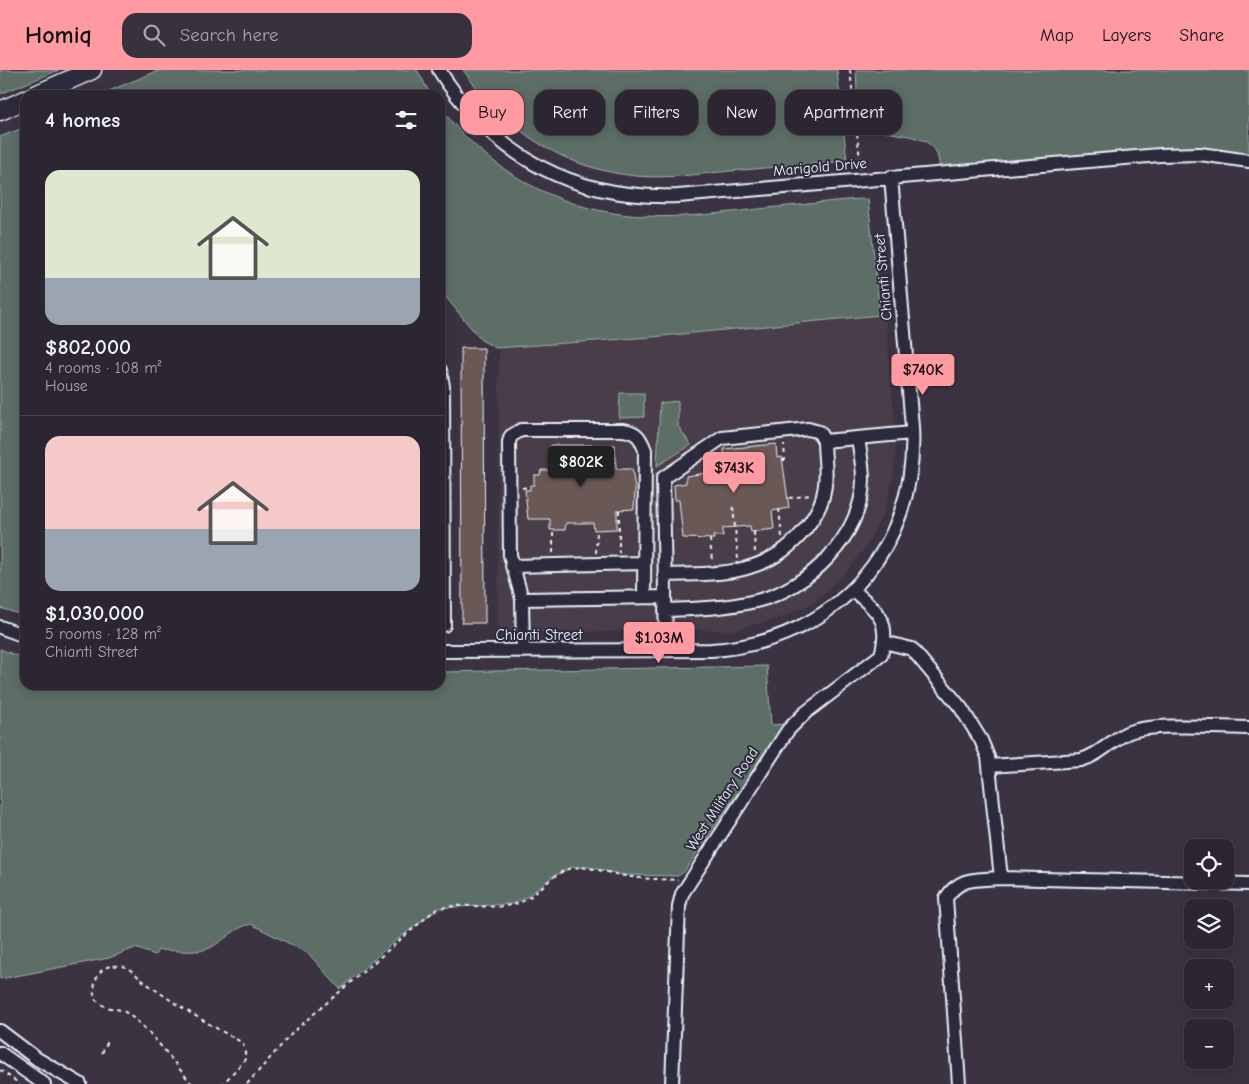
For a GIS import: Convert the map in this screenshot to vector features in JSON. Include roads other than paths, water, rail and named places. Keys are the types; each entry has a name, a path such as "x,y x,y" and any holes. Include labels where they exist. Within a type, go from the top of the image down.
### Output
{"highway":[{"path":"46,90 92,70"},
{"path":"0,111 20,102"}],"street":[{"name":"Marigold Drive","path":"439,70 465,106 496,138 540,168 589,188 623,195 659,197 1180,154 1220,156 1249,161"},
{"name":"Chianti Street","path":"445,651 729,649 764,642 812,622 852,590 884,550 899,520 909,483 912,433 891,177"},
{"path":"664,575 726,573 768,562 783,552 798,538 822,502 826,475 824,441 819,432 808,429 722,438 663,478 664,575 666,650"},
{"path":"523,651 522,599 512,566 509,442 511,436 521,430 623,430 640,436 645,450 644,597"},
{"path":"824,441 912,433"},
{"path":"665,610 705,609 758,601 786,590 812,573 834,550 850,526 860,500 863,480 858,438"},
{"path":"512,566 644,563"},
{"path":"852,590 871,606 885,625 884,642 912,649 961,708 981,740 989,766 1000,878"},
{"path":"522,599 665,597"},
{"path":"0,627 20,634"},
{"name":"West Military Road","path":"672,1084 679,906 688,880 788,730 805,714 880,655 884,642"},
{"path":"989,766 1081,760 1095,756 1126,733 1146,728 1249,728"},
{"path":"959,1084 946,898 952,888 961,882 1000,878 1249,884"},
{"path":"0,1031 37,1059 80,1084"},
{"path":"0,1053 44,1084"}]}
